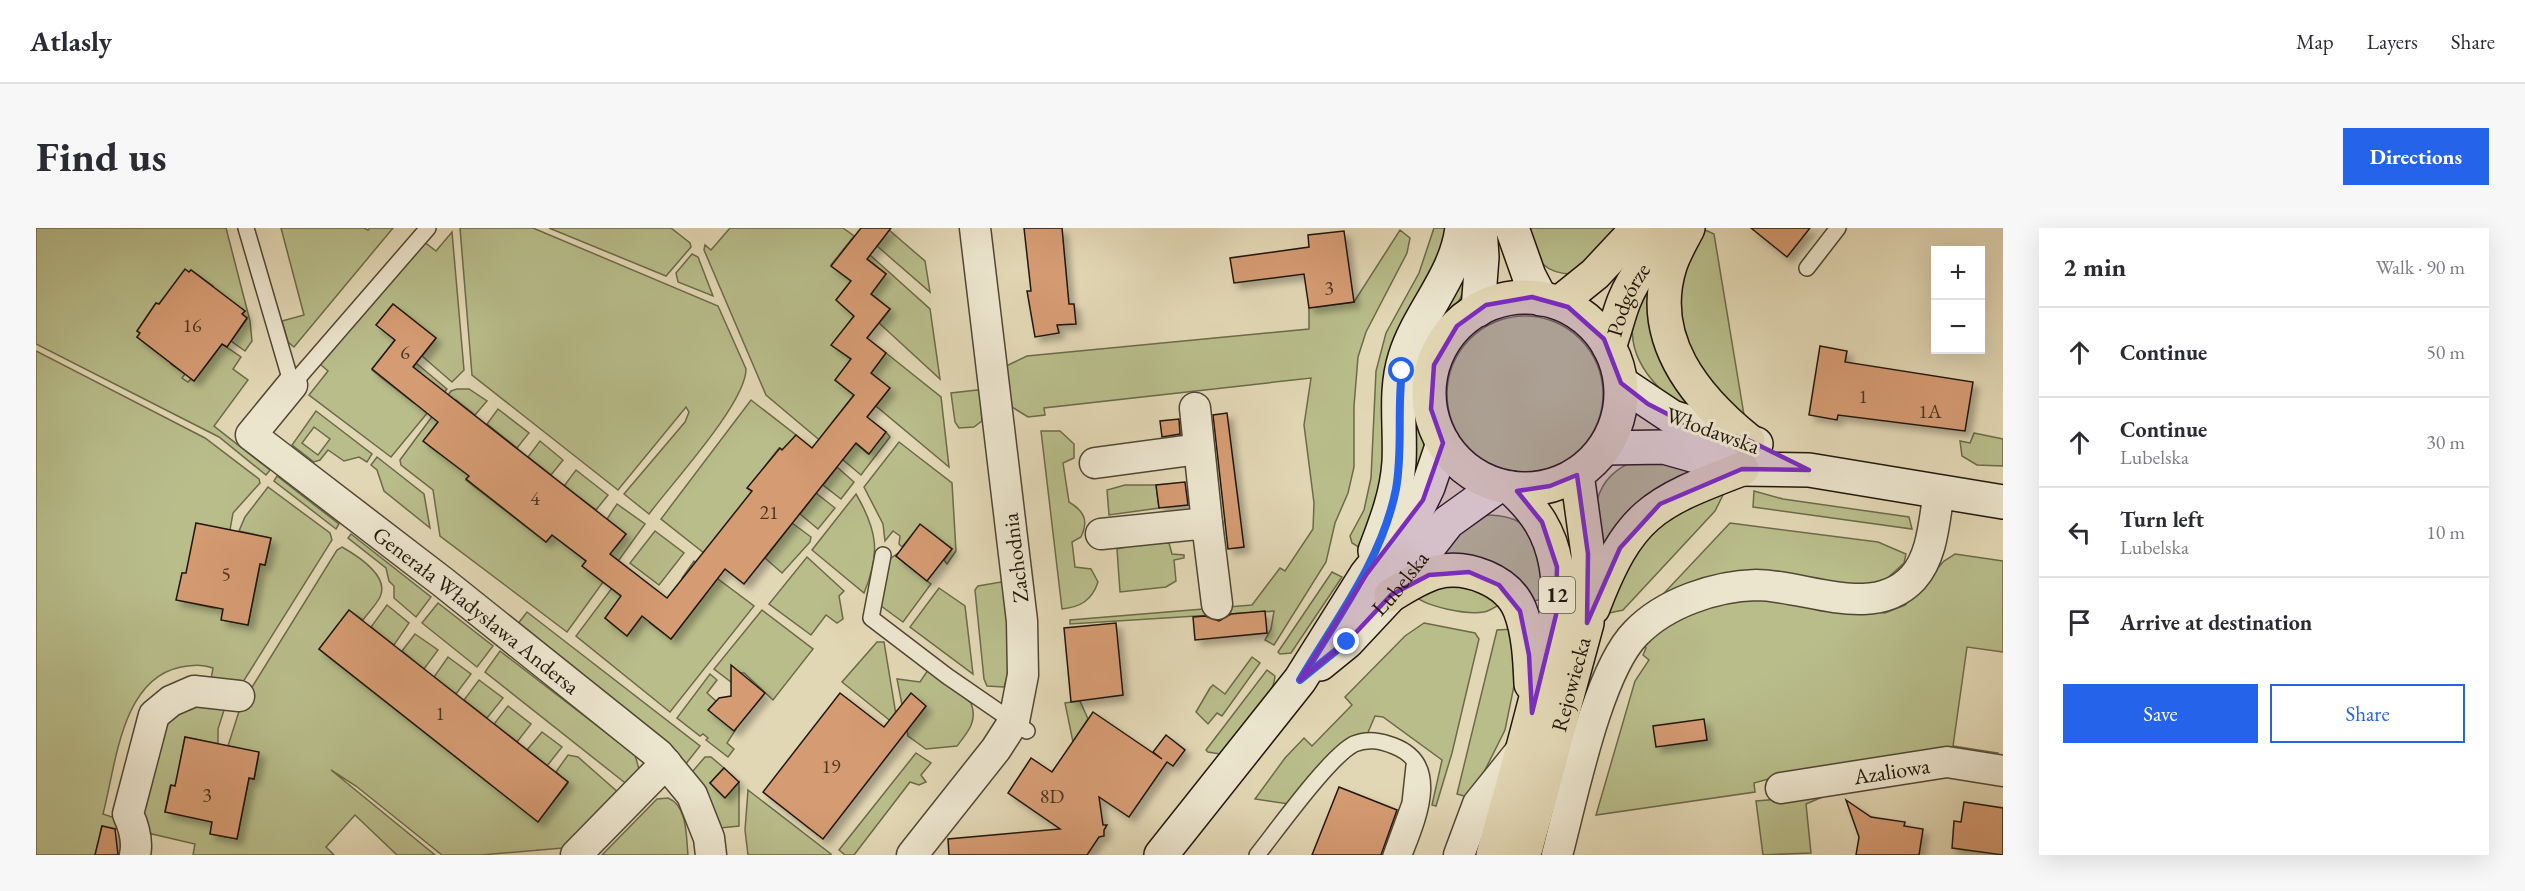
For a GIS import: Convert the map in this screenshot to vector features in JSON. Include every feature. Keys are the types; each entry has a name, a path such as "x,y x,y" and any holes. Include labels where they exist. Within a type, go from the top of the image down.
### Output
{"highway":[{"name":"Podgórze","path":"1550,301 1595,274 1638,228"},
{"name":"Podgórze","path":"1609,347 1625,299 1637,276 1653,252 1677,228"},
{"path":"1587,623 1620,548 1644,518 1667,500 1745,454 1707,404 1673,352 1666,320 1664,294 1670,265 1688,228"},
{"name":"12","path":"1504,487 1463,466 1443,443 1431,409 1430,382 1434,365 1451,333 1478,310 1513,298 1550,301"},
{"path":"1504,487 1550,486 1577,474 1592,463 1604,448 1618,417 1621,383 1609,347 1584,318 1550,301"},
{"name":"Rejowiecka","path":"1524,855 1587,623 1588,554 1577,474"},
{"name":"Rejowiecka","path":"1493,855 1525,746 1556,615 1557,567 1542,522 1504,487"},
{"path":"1378,585 1454,570 1484,577 1509,593 1520,611 1529,656 1532,713"}],"main road":[{"path":"1378,585 1399,461 1400,388 1404,358 1454,260 1462,228"},
{"path":"1478,310 1482,257 1480,228"},
{"path":"1512,228 1529,276 1550,301"},
{"name":"Włodawska","path":"1621,383 1672,417 1719,434 1745,454"},
{"name":"Lubelska","path":"1161,855 1300,680 1347,642 1416,512 1428,487 1443,443"},
{"name":"Włodawska","path":"1604,448 1664,447 1745,454 1809,470 2003,502"},
{"name":"Lubelska","path":"1378,585 1448,522 1504,487"}],"street":[{"name":"Zachodnia","path":"912,855 996,749 1021,726 1022,621 975,228"},
{"name":"Generała Władysława Andersa","path":"292,385 251,435 444,583 666,763 692,795 709,838 711,855"},
{"path":"1195,408 1217,604"},
{"path":"1095,462 1199,449"},
{"path":"1557,855 1596,712 1614,665 1636,632 1672,608 1712,591 1757,585 1870,600 1897,592 1914,577 1927,554 1940,492"},
{"path":"1101,534 1207,523"},
{"path":"135,855 137,847 134,827 128,814 154,715 171,701 194,692 238,696"},
{"name":"Rejowiecka","path":"1459,855 1478,804 1525,746"},
{"name":"Azaliowa","path":"1781,788 1947,762 2003,771"},
{"path":"576,855 666,763"}],"lane":[{"path":"246,228 292,385"},
{"name":"Generała Władysława Andersa","path":"292,385 428,228"},
{"path":"1807,268 1838,228"},
{"path":"883,555 871,618 947,676 1021,726"},
{"path":"1257,855 1332,764 1353,745 1365,740 1399,748 1414,761 1424,789 1417,820 1404,855"},
{"path":"1391,855 1410,803 1414,761"}],"highlighted area":[{"path":"1532,297 1568,307 1604,339 1621,383 1648,404 1685,423 1748,440 1809,470 1742,469 1660,504 1620,548 1587,623 1588,554 1577,475 1550,486 1517,491 1542,522 1557,567 1556,615 1532,713 1529,655 1520,611 1499,585 1469,572 1429,575 1391,595 1347,642 1300,680 1366,575 1423,500 1443,443 1431,409 1434,365 1457,326 1486,305"}],"green space":[{"path":"36,228 226,228 250,321 252,341 245,351 231,341 247,319 242,314 245,311 210,291 213,286 191,270 163,308 156,303 137,331 140,333 137,337 175,359 171,364 185,374 182,378 188,382 191,379 194,381 222,344 241,357 233,369 248,380 214,426 270,470 266,475 219,437 36,344"},
{"path":"281,228 364,228 368,230 370,228 393,228 294,347 288,342 282,321 304,315"},
{"path":"460,228 533,228 718,306 746,369 743,384 734,402 706,443 649,514 624,494 685,422 689,412 686,407 618,490 472,375"},
{"path":"549,228 671,228 690,243 691,247 666,276"},
{"path":"730,228 843,228 854,236 831,265 851,281 836,300 854,316 832,345 851,359 835,380 854,395 832,423 868,454 886,432 890,437 861,475 766,395 704,250 705,245 711,250"},
{"path":"1434,228 1451,228 1389,462 1362,549 1352,543 1350,536 1364,510 1371,478 1376,371 1386,333 1419,273"},
{"path":"1521,228 1628,228 1572,274 1561,273 1545,266 1535,254"},
{"path":"1701,228 1714,234 1744,415 1718,398 1686,356 1677,281"},
{"path":"889,230 925,261 930,292 877,246"},
{"path":"1400,230 1410,238 1407,253 1366,332 1358,357 1354,406 1354,467 1348,493 1335,523 1326,562 1274,645 1265,640 1271,629 1274,611 1070,624 1070,620 1252,605 1280,568 1285,571 1313,529 1314,503 1304,425 1311,378 1044,408 1045,415 1028,417 1012,407 1004,367 1027,356 1309,329 1309,308 1354,302"},
{"path":"452,232 464,370 452,382 422,356 436,338 393,304 377,325 395,340 372,370 414,403 431,382 413,367 416,363 447,389 391,457 309,395 328,371 320,364 423,241 436,251"},
{"path":"1470,235 1464,290 1455,309 1427,350 1419,378 1418,404 1424,447 1421,471 1401,511 1410,381"},
{"path":"692,254 698,257 713,296 678,282 676,273"},
{"path":"870,255 930,309 940,379 879,323 890,309 871,294 886,274 867,259"},
{"path":"1651,273 1701,409 1687,413 1666,395 1647,374 1635,349 1632,336 1633,321"},
{"path":"1525,316 1540,317 1555,322 1580,339 1597,364 1602,379 1602,409 1597,424 1580,449 1555,466 1540,471 1525,472 1510,471 1495,466 1470,449 1453,424 1448,409 1447,394 1448,379 1453,364 1470,339 1495,322 1510,317"},
{"path":"36,351 205,438 259,479 260,483 233,513 230,530 196,524 193,575 182,573 177,600 214,608 224,606 222,620 248,625 260,564 265,565 271,538 239,531 245,517 268,487 330,533 332,540 243,682 229,689 210,685 213,668 193,665 161,675 145,688 133,706 124,727 103,814 121,820 127,831 102,826 95,855 36,855"},
{"path":"886,353 941,397 949,467 876,406 871,373"},
{"path":"469,389 487,401 475,415 456,400 424,441 472,472 466,480 546,542 552,535 586,561 582,566 626,534 607,519 617,504 645,524 567,632 440,536 433,490 401,465 400,460 451,391"},
{"path":"980,391 982,421 974,427 959,428 955,422 951,393"},
{"path":"751,400 796,435 784,451 779,448 748,488 757,495 704,553 661,519"},
{"path":"498,409 529,433 517,448 487,424"},
{"path":"316,411 372,454 367,462 359,457 344,461 328,450 320,460 314,462 292,445","holes":["314,427 330,439 318,455 302,443"]},
{"path":"1041,431 1060,431 1074,444 1074,458 1063,463 1069,502 1084,516 1085,521 1081,537 1072,542 1075,567 1091,569 1098,582 1093,594 1085,602 1062,609"},
{"path":"1974,433 2003,439 2003,466 1977,465 1962,456 1960,441 1970,443"},
{"path":"540,441 563,460 551,475 528,457"},
{"path":"899,442 952,483 956,551 947,564 944,560 952,549 920,525 902,547 899,544 900,536 893,531 885,541 883,524 864,487"},
{"path":"377,457 424,494 430,528 384,491 377,470 371,465"},
{"path":"1637,460 1720,470 1599,572 1595,522 1600,492 1607,480 1619,469"},
{"path":"837,467 854,482 841,499 823,485"},
{"path":"576,470 608,495 596,510 564,486"},
{"path":"277,476 339,524 336,529 274,481"},
{"path":"1125,485 1156,485 1159,508 1109,515 1107,490"},
{"path":"1754,491 1783,499 1909,517 1912,529 1753,507"},
{"path":"816,493 835,508 818,529 800,514"},
{"path":"1717,493 1723,495 1715,511 1623,610 1605,614 1651,525"},
{"path":"856,494 868,519 874,542 873,566 864,593 812,550"},
{"path":"1482,515 1502,516 1517,521 1527,528 1539,551 1548,598 1529,602 1425,562"},
{"path":"792,523 811,537 810,542 782,573 765,558"},
{"path":"1730,523 1878,542 1906,554 1904,563 1880,585 1651,607"},
{"path":"655,531 684,553 659,585 630,563"},
{"path":"351,534 431,597 416,617 394,598 394,586 389,581 386,568 348,538"},
{"path":"1145,542 1169,543 1172,554 1184,555 1184,558 1174,560 1176,581 1166,587 1120,592 1117,549"},
{"path":"342,547 370,567 380,581 382,589 380,597 363,620 349,610 319,649 538,821 568,783 556,772 568,755 578,757 620,794 563,848 481,855 442,855 356,786 331,770 435,855 397,855 355,815 326,847 334,855 193,855 195,844 152,834 139,824 158,722 184,702 226,704 218,729 218,744 185,737 180,763 181,788 170,786 165,812 213,820 210,834 237,839 249,778 254,779 259,753 228,746 241,705 337,550"},
{"path":"897,554 896,556 931,584 903,622 877,603 888,560"},
{"path":"1955,554 2003,561 2003,652 1967,647 1953,746 1998,753 1997,759 1790,773 1754,783 1755,792 1596,815 1635,681 1649,660 1643,655 1646,648 1643,641 1675,612 1726,596 1885,613 1905,605 1944,561"},
{"path":"807,557 844,591 839,596 843,619 837,623 826,615 811,635 769,604"},
{"path":"694,561 754,606 670,712 576,636 627,568 637,575 605,618 627,636 645,612 650,623 671,639 704,596 682,578"},
{"path":"1332,572 1342,577 1291,653 1280,654 1278,652"},
{"path":"1001,582 1008,603 1010,634 1009,664 1004,687 987,686 984,679 975,590 978,586"},
{"path":"1473,586 1501,604 1477,613 1438,607 1415,596 1430,587"},
{"path":"939,588 965,606 973,674 910,627"},
{"path":"438,603 493,646 477,667 422,623"},
{"path":"387,605 409,623 394,645 371,627"},
{"path":"762,610 813,649 773,700 744,673 739,673 731,682 714,669"},
{"path":"527,612 700,746 685,765 517,625"},
{"path":"1424,623 1475,633 1479,639 1452,753 1436,806 1432,805 1442,760 1383,717 1375,716 1366,737 1332,751 1289,804 1255,799 1285,758 1304,738 1312,746 1352,705 1345,697 1405,636"},
{"path":"1514,629 1514,686 1505,730 1471,798 1457,794 1497,630"},
{"path":"415,634 438,650 424,669 402,651"},
{"path":"877,642 884,642 898,727 842,682"},
{"path":"500,651 635,755 639,769 629,786 485,672"},
{"path":"448,657 471,674 456,694 434,677"},
{"path":"1252,657 1260,663 1222,716 1217,713 1208,724 1196,712 1210,688 1213,685 1225,694"},
{"path":"928,670 971,703 973,721 957,746 926,749 908,736 897,679 920,682"},
{"path":"1267,670 1275,676 1273,686 1261,707 1220,754 1208,752 1206,750"},
{"path":"710,674 717,680 707,693 716,701 711,707 711,712 736,729 727,743 734,749 728,757 706,740 708,738 703,734 700,736 677,718"},
{"path":"479,680 503,698 487,718 464,700"},
{"path":"1080,701 1088,719 1073,742 1065,703"},
{"path":"508,706 531,724 517,742 494,724"},
{"path":"542,732 562,747 547,766 527,750"},
{"path":"916,753 931,763 921,775 926,782 919,785 910,782 854,855 845,855 839,850"},
{"path":"705,757 711,757 724,768 710,783 724,797 739,782 739,826 720,828 692,772"},
{"path":"748,790 831,855 748,855 745,830"},
{"path":"1827,795 1806,804 1811,853 1763,855 1756,801"},
{"path":"668,798 675,802 683,815 688,855 602,855 657,799"}],"building":[{"path":"861,228 891,228 867,259 886,274 871,294 890,309 867,338 886,353 871,373 890,388 867,417 886,432 869,454 856,443 744,584 725,569 671,639 642,616 627,636 605,618 621,596 582,566 586,561 552,535 546,542 466,479 469,476 423,441 438,422 372,369 395,340 376,325 393,304 436,338 413,367 626,534 610,554 667,598 752,491 747,488 780,448 782,450 796,435 812,448 854,395 835,380 851,359 831,345 854,316 836,300 851,281 831,266"},
{"path":"1024,228 1062,228 1069,304 1074,304 1076,324 1057,325 1059,333 1035,337 1027,291 1031,291"},
{"path":"1751,228 1810,228 1787,257"},
{"path":"1344,231 1354,302 1309,308 1304,274 1234,283 1230,258 1309,247 1308,235"},
{"path":"185,269 189,272 191,270 245,311 242,314 247,318 227,347 222,344 194,381 137,337 140,333 137,331 156,303 159,304"},
{"path":"1820,346 1847,351 1845,362 1973,382 1965,431 1838,415 1837,420 1809,415"},
{"path":"1227,413 1244,547 1228,549 1213,415"},
{"path":"1179,419 1180,434 1162,437 1160,421"},
{"path":"1185,482 1188,505 1159,508 1156,485"},
{"path":"196,523 271,538 265,565 260,564 248,625 221,620 223,609 176,600 182,573 186,573"},
{"path":"920,524 952,549 927,581 896,556"},
{"path":"349,610 568,782 538,822 319,649"},
{"path":"1265,611 1267,633 1195,640 1193,617 1205,616 1219,621 1231,614"},
{"path":"1116,623 1123,695 1071,702 1064,628"},
{"path":"731,665 765,693 734,731 708,710 719,698 731,696"},
{"path":"840,693 884,727 911,693 926,706 823,839 763,792"},
{"path":"1093,712 1162,759 1153,752 1166,735 1185,750 1173,766 1167,762 1129,817 1099,797 1103,825 1107,825 1104,836 1099,837 1087,855 949,855 948,839 1060,829 1008,793 1031,758 1052,772"},
{"path":"1704,719 1707,740 1656,747 1653,726"},
{"path":"185,737 259,752 254,779 249,778 237,839 210,834 212,822 165,812 171,785 175,786"},
{"path":"724,768 739,782 725,798 710,783"},
{"path":"1339,787 1397,810 1381,855 1312,855"},
{"path":"1846,800 1871,817 1905,822 1904,826 1923,829 1919,855 1856,855 1859,837"},
{"path":"1964,802 2003,808 2003,855 1952,848 1954,821 1961,822"},
{"path":"102,826 115,829 118,855 95,855"}],"route":[{"path":"1347,642 1300,680 1331,627 1366,575 1388,517 1399,461 1402,371"}]}
